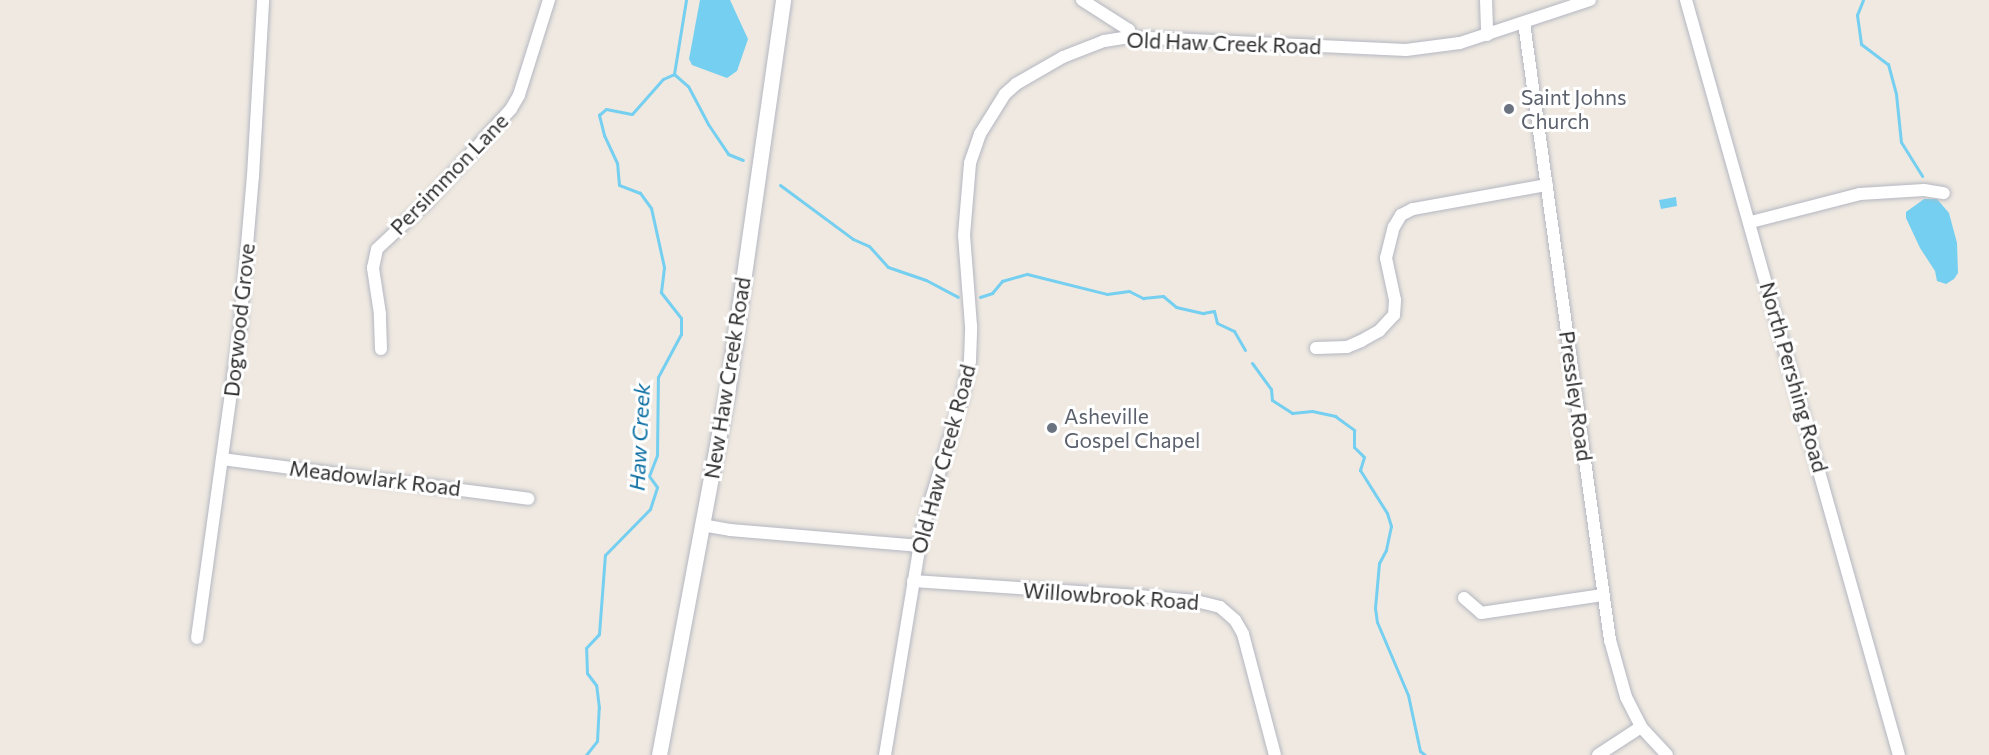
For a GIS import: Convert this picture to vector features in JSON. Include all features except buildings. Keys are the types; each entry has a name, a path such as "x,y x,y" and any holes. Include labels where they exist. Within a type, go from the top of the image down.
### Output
{"street":[{"name":"Dogwood Grove","path":"197,638 245,272 263,0"},
{"name":"Persimmon Lane","path":"381,349 380,314 373,268 377,249 427,202 511,109 519,95 549,0"},
{"name":"New Haw Creek Road","path":"658,755 728,387 783,0"},
{"path":"1082,0 1129,30 1128,37"},
{"path":"1486,0 1487,35"},
{"name":"Old Haw Creek Road","path":"885,755 920,546 935,484 962,398 971,357 972,326 964,235 970,163 976,144 1005,94 1016,84 1063,57 1095,44 1128,37 1406,50 1447,46 1590,0"},
{"name":"North Pershing Road","path":"1686,0 1899,755"},
{"name":"Pressley Road","path":"1524,23 1603,595 1618,674 1641,727 1667,755"},
{"path":"1316,348 1347,347 1379,331 1394,315 1395,300 1386,258 1391,235 1401,215 1413,209 1547,184"},
{"path":"1750,222 1860,194 1924,190 1944,194"},
{"name":"Meadowlark Road","path":"222,459 528,499"},
{"path":"702,525 730,530 920,546"},
{"name":"Willowbrook Road","path":"913,581 1139,596 1196,601 1220,607 1235,620 1243,634 1275,755"},
{"path":"1464,598 1481,613 1603,595"},
{"path":"1598,755 1641,727"}],"water":[{"path":"700,0 730,0 748,39 737,71 727,78 692,65 689,59"},
{"path":"1676,197 1677,206 1661,209 1659,200"},
{"path":"1924,199 1937,199 1949,213 1957,243 1958,273 1946,284 1937,281 1935,271 1920,248 1906,218 1906,212"}],"waterway":[{"name":"Haw Creek","path":"674,74 686,0"},
{"path":"1863,0 1857,15 1861,44 1888,64 1896,94 1901,142 1922,176"},
{"path":"674,74 688,86 708,124 728,154 743,160"},
{"name":"Haw Creek","path":"586,755 597,741 599,708 596,685 587,673 586,648 599,634 605,555 650,509 657,487 649,476 657,455 658,377 681,334 681,318 661,292 664,267 651,208 640,193 619,185 617,163 604,135 599,115 606,109 632,114 663,79 674,74"},
{"path":"780,185 853,239 869,246 888,267 926,280 958,297"},
{"path":"980,297 992,293 1002,281 1027,274 1107,294 1129,291 1143,298 1163,296 1176,307 1203,313 1214,311 1217,323 1234,331 1245,350"},
{"path":"1252,363 1271,389 1272,400 1292,413 1312,411 1335,416 1354,430 1354,447 1364,457 1360,470 1387,513 1391,526 1386,550 1379,563 1375,608 1377,622 1408,695 1420,751 1425,755"}],"place":[{"name":"Saint Johns Church","path":"1509,109"},
{"name":"Asheville Gospel Chapel","path":"1052,428"}]}
